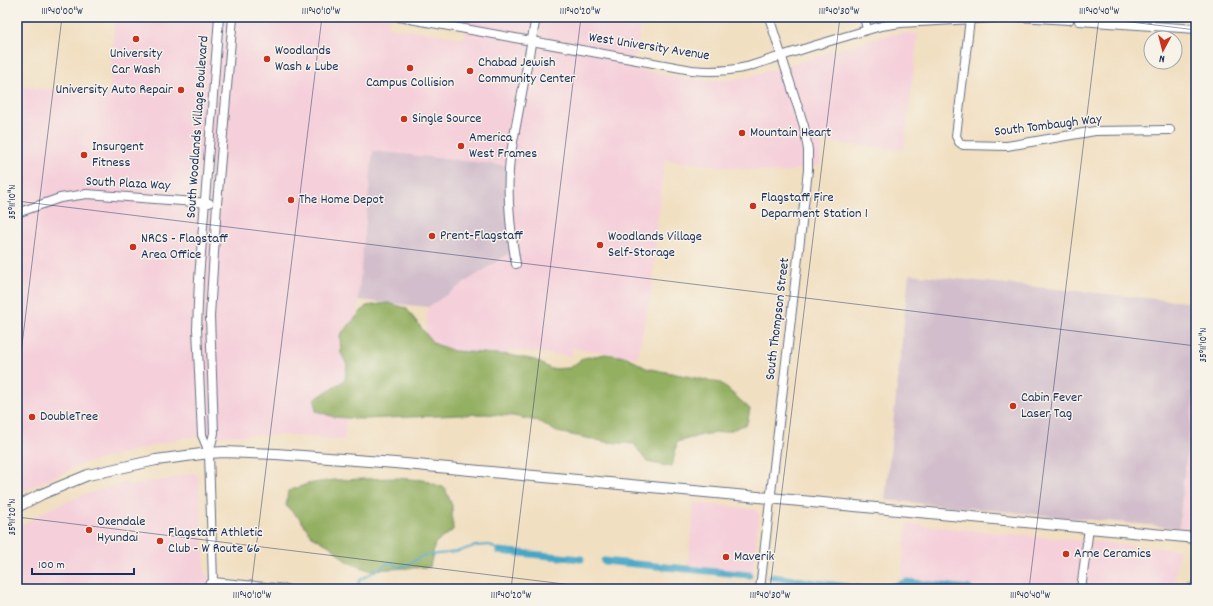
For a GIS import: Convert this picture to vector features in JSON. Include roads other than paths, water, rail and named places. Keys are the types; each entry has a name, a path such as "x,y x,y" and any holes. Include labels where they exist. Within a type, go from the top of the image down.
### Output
{"main road":[{"path":"17,507 49,491 88,475 156,460 224,452 331,457 1196,538"}],"street":[{"name":"South Woodlands Village Boulevard","path":"209,453 202,435 197,329 199,279 219,17"},
{"name":"South Woodlands Village Boulevard","path":"213,582 209,453 214,433 210,316 217,204 233,17"},
{"name":"West University Avenue","path":"399,17 703,71 736,69 867,29 901,23 1010,17"},
{"path":"516,264 509,219 508,174 510,153 536,17"},
{"name":"South Thompson Street","path":"760,589 808,170 808,150 804,126 769,17"},
{"path":"864,17 867,29"},
{"path":"1020,17 1069,19 1070,24 1074,26 1078,24 1079,19 1196,29"},
{"name":"South Tombaugh Way","path":"970,19 956,136 959,142 963,144 1007,146 1095,131 1170,130"},
{"name":"South Plaza Way","path":"17,213 60,198 87,194 217,204"},
{"path":"1081,589 1089,528"},
{"path":"204,589 213,582 286,589"}],"waterway":[{"path":"358,585 360,580 390,562 399,567 409,564 422,556 456,552 475,546 490,545 499,551"},
{"path":"499,551 581,559"},
{"path":"604,561 749,575"},
{"path":"1186,589 1187,580 1196,572"},
{"path":"772,577 861,589"},
{"path":"884,589 907,582 969,589"}],"place":[{"name":"University Car Wash","path":"136,39"},
{"name":"Woodlands Wash & Lube","path":"267,59"},
{"name":"Campus Collision","path":"410,68"},
{"name":"Chabad Jewish Community Center","path":"470,71"},
{"name":"University Auto Repair","path":"181,90"},
{"name":"Single Source","path":"404,119"},
{"name":"Mountain Heart","path":"742,133"},
{"name":"America West Frames","path":"461,146"},
{"name":"Insurgent Fitness","path":"84,155"},
{"name":"The Home Depot","path":"291,200"},
{"name":"Flagstaff Fire Deparment Station 1","path":"753,206"},
{"name":"Prent-Flagstaff","path":"432,236"},
{"name":"Woodlands Village Self-Storage","path":"600,245"},
{"name":"NRCS - Flagstaff Area Office","path":"133,247"},
{"name":"Cabin Fever Laser Tag","path":"1013,406"},
{"name":"DoubleTree","path":"32,417"},
{"name":"Oxendale Hyundai","path":"89,530"},
{"name":"Flagstaff Athletic Club - W Route 66","path":"160,541"},
{"name":"Arne Ceramics","path":"1066,554"},
{"name":"Maverik","path":"726,557"}]}
